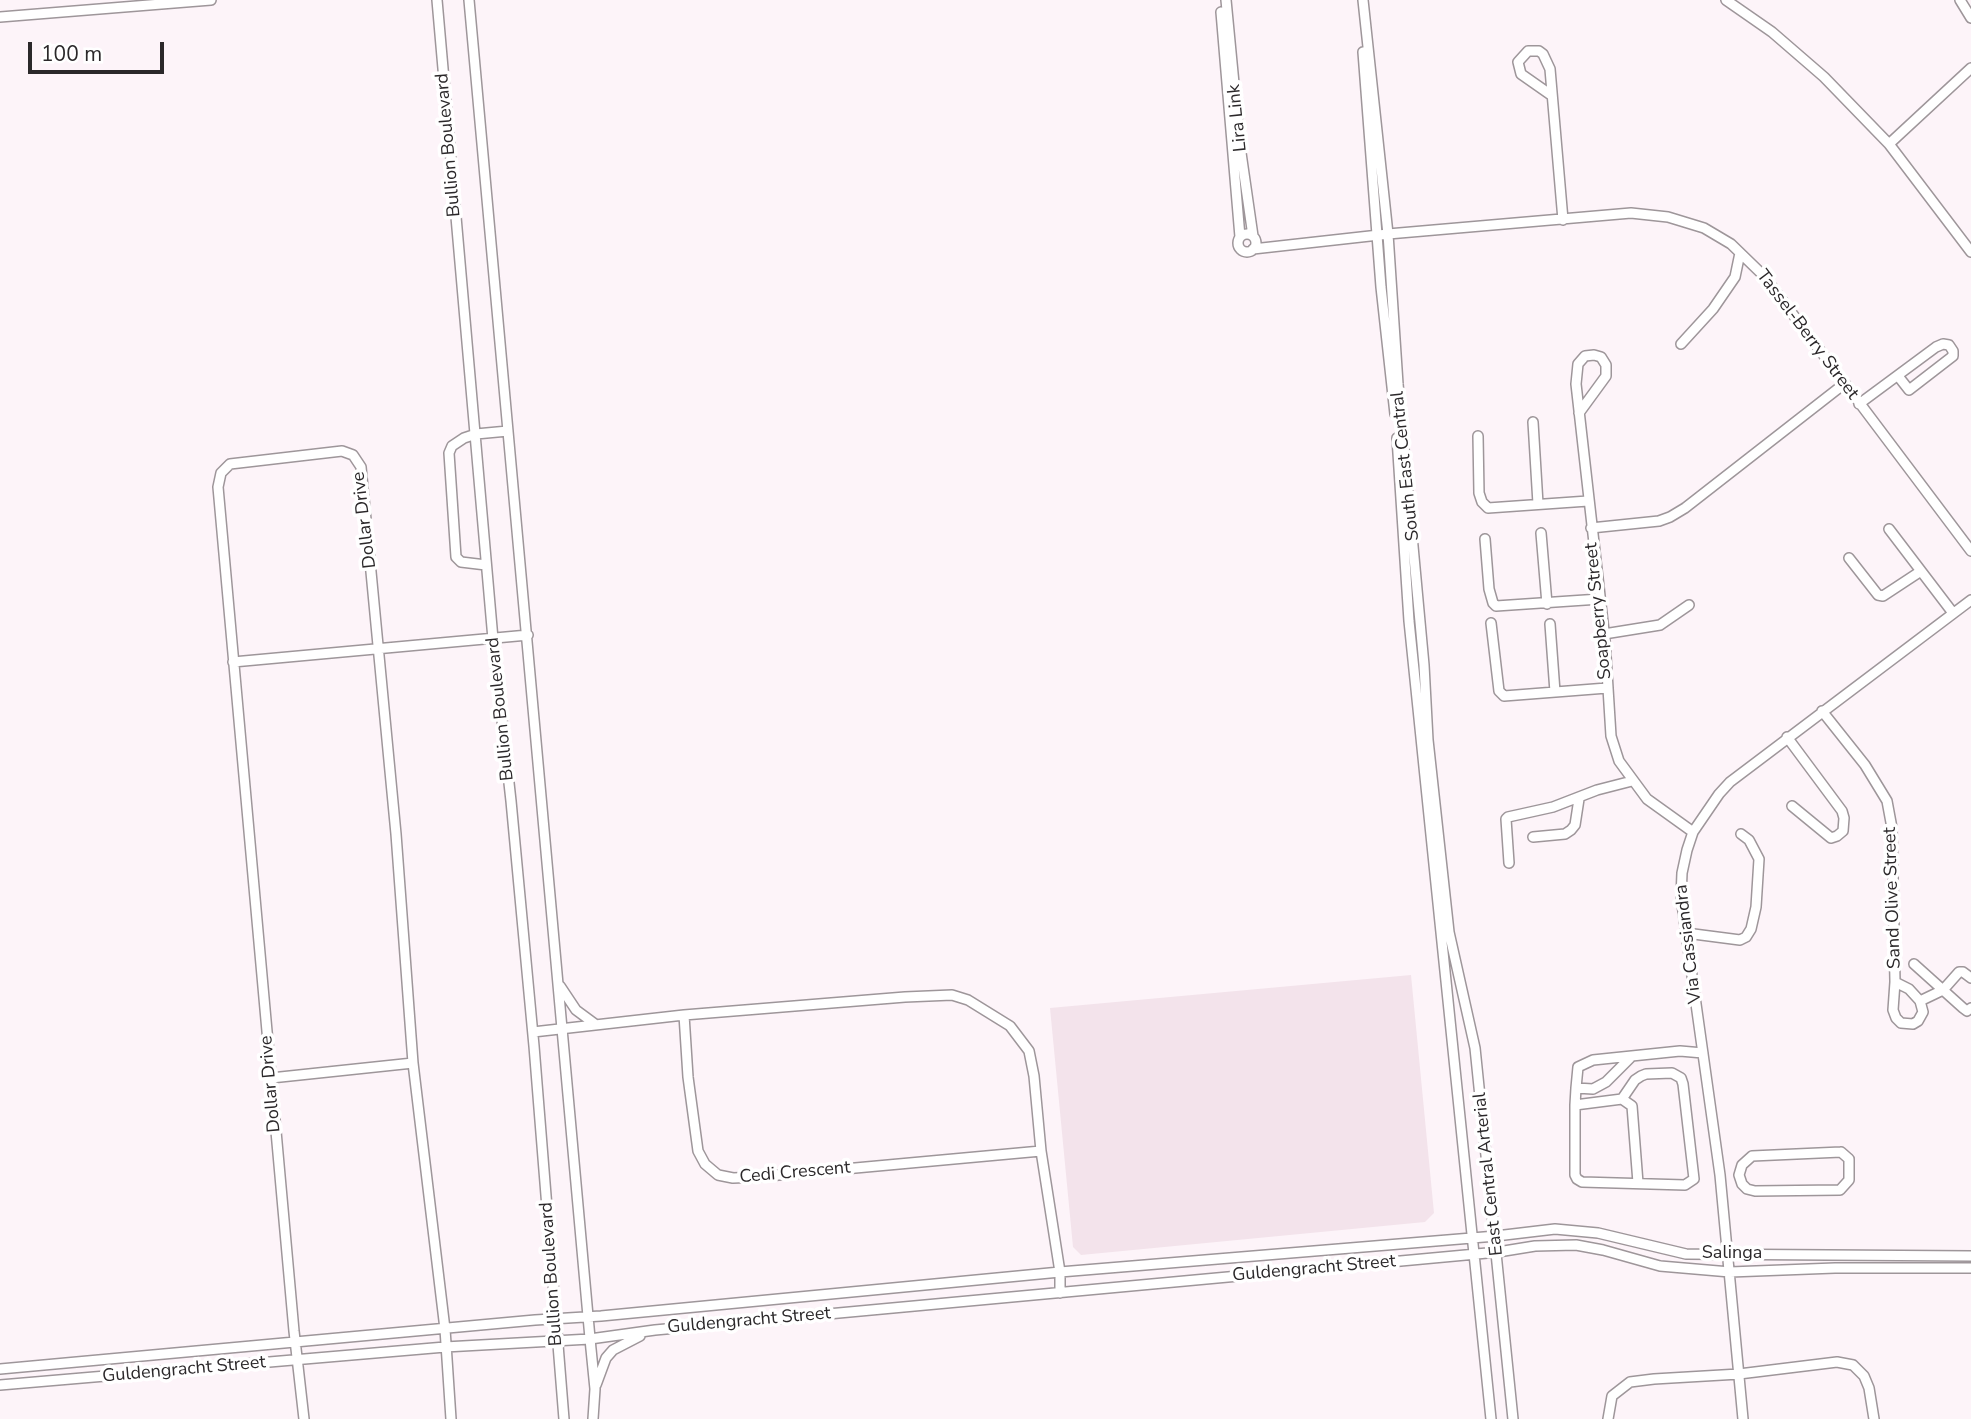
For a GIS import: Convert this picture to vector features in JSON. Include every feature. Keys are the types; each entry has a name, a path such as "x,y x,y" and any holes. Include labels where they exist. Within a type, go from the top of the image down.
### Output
{"street":[{"path":"0,17 211,0"},
{"name":"Bullion Boulevard","path":"437,0 486,565 512,801 533,1032 564,1419"},
{"name":"Bullion Boulevard","path":"468,0 528,635 590,1339 594,1389 593,1419"},
{"name":"Lira Link","path":"1220,0 1240,237"},
{"name":"Lira Link","path":"1226,0 1240,146 1254,237"},
{"name":"South East Central","path":"1357,0 1376,236 1396,424 1409,621 1445,932"},
{"name":"South East Central","path":"1363,0 1388,234 1398,384 1445,932"},
{"path":"1726,0 1793,49 1824,77 1889,144 1971,252"},
{"path":"1960,0 1971,18"},
{"path":"1550,95 1521,74 1518,62 1528,51 1539,51 1546,58 1550,69 1550,95 1563,220"},
{"path":"1889,144 1971,68"},
{"name":"Tassel-Berry Street","path":"1376,236 1631,213 1668,217 1703,228 1741,253 1775,290 1971,551"},
{"path":"1281,245 1247,234 1240,237 1237,243 1242,251 1247,252 1281,245 1376,236"},
{"path":"1253,249 1256,243 1254,237"},
{"path":"1681,344 1713,309 1735,277 1741,253"},
{"path":"1859,404 1936,347 1949,345 1953,351 1953,356 1909,390 1898,376"},
{"path":"1579,413 1606,376 1606,365 1601,358 1594,355 1585,356 1576,372 1579,413 1591,528"},
{"name":"Soapberry Street","path":"1693,832 1647,799 1619,761 1611,736 1604,634 1591,528 1659,521 1670,517 1844,384"},
{"path":"1533,422 1538,504"},
{"path":"486,565 458,560 454,540 449,453 456,443 475,434 508,431"},
{"path":"1478,436 1479,493 1488,508 1588,501"},
{"name":"Dollar Drive","path":"304,1419 218,487 221,473 230,464 241,461 349,452 361,467 396,834 413,1063 444,1329 451,1419"},
{"path":"1889,529 1953,613"},
{"path":"1541,533 1547,604"},
{"path":"1485,539 1489,589 1494,605 1600,599"},
{"path":"1849,558 1878,595 1883,596 1920,570"},
{"name":"Via Cassiandra","path":"1743,1419 1720,1175 1681,897 1682,873 1693,832 1730,782 1971,600"},
{"path":"1604,634 1660,625 1689,605"},
{"path":"1491,623 1501,694 1504,696 1607,688"},
{"path":"1550,624 1555,692"},
{"path":"233,662 528,635"},
{"name":"Sand Olive Street","path":"1822,711 1865,765 1887,801 1892,828 1895,982 1893,1010 1902,1023 1907,1025 1918,1021 1923,1012 1920,1000 1909,989 1895,982"},
{"path":"1787,737 1842,811 1843,831 1831,838 1792,806"},
{"path":"1509,863 1508,817 1579,799 1597,790 1632,781"},
{"path":"1533,837 1565,834 1571,830 1575,825 1579,799"},
{"path":"1686,933 1740,940 1746,937 1751,929 1756,907 1759,859 1749,840 1741,834"},
{"name":"East Central Arterial","path":"1445,932 1475,1048 1513,1419"},
{"name":"East Central Arterial","path":"1445,932 1491,1419"},
{"path":"1914,964 1966,1010 1971,1008"},
{"path":"1920,1000 1943,990 1959,972 1971,978"},
{"path":"558,981 576,1010 595,1024"},
{"path":"533,1032 684,1015 935,995 952,995 968,1000 1010,1026 1029,1051 1060,1293"},
{"name":"Cedi Crescent","path":"684,1015 688,1077 698,1151 705,1164 718,1175 733,1178 757,1177 1041,1151"},
{"path":"1622,1099 1635,1080 1646,1073 1672,1073 1681,1078 1694,1179 1685,1185 1582,1182 1577,1179 1576,1078 1578,1067 1593,1060 1680,1051 1703,1053"},
{"path":"1576,1088 1593,1089 1606,1082 1631,1057"},
{"path":"271,1078 413,1063"},
{"path":"1575,1105 1622,1099 1632,1106 1639,1183"},
{"path":"1841,1152 1849,1159 1849,1180 1840,1190 1755,1191 1747,1189 1739,1175 1741,1165 1752,1156 1841,1152"},
{"path":"1720,1175 1739,1175"},
{"name":"Salinga","path":"1496,1236 1534,1230 1575,1230 1623,1238 1686,1254 1971,1256"},
{"name":"Guldengracht Street","path":"0,1369 1059,1272 1496,1236"},
{"name":"Salinga","path":"1498,1252 1535,1246 1577,1245 1660,1266 1730,1272 1835,1268 1971,1268"},
{"name":"Guldengracht Street","path":"0,1385 445,1347 557,1342 655,1330 1498,1252"},
{"path":"594,1389 606,1359 613,1350 629,1340 655,1330"},
{"path":"1608,1419 1612,1396 1630,1382 1847,1362 1864,1376 1869,1388 1874,1419"}],"shaded area":[{"path":"1411,975 1434,1213 1425,1222 1081,1255 1073,1247 1050,1008"}]}
